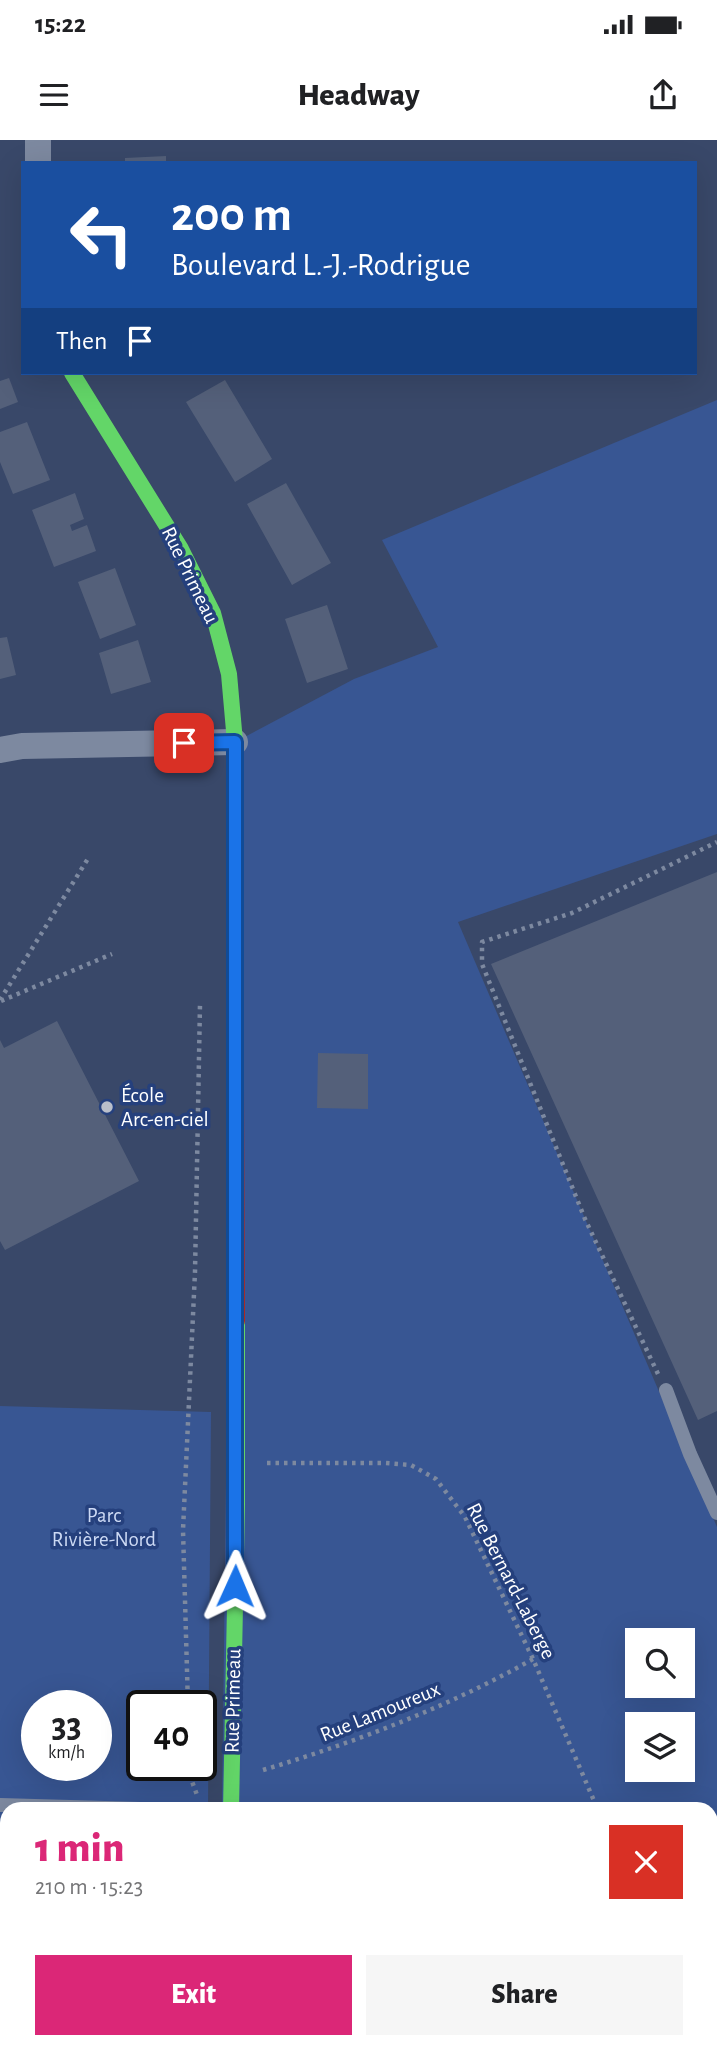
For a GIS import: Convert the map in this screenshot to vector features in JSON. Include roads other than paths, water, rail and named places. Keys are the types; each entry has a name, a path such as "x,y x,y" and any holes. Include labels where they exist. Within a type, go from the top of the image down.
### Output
{"street":[{"path":"38,140 38,161"},
{"name":"Rue Primeau","path":"73,375 181,549 213,613 229,674 223,743 237,1464 231,1802"},
{"path":"0,750 22,746 223,743"}],"lane":[{"path":"666,1391 690,1454 717,1513"}],"place":[{"name":"École Arc-en-ciel","path":"107,1107"}],"park label":[{"name":"Parc Rivière-Nord","path":"104,1527"}]}
